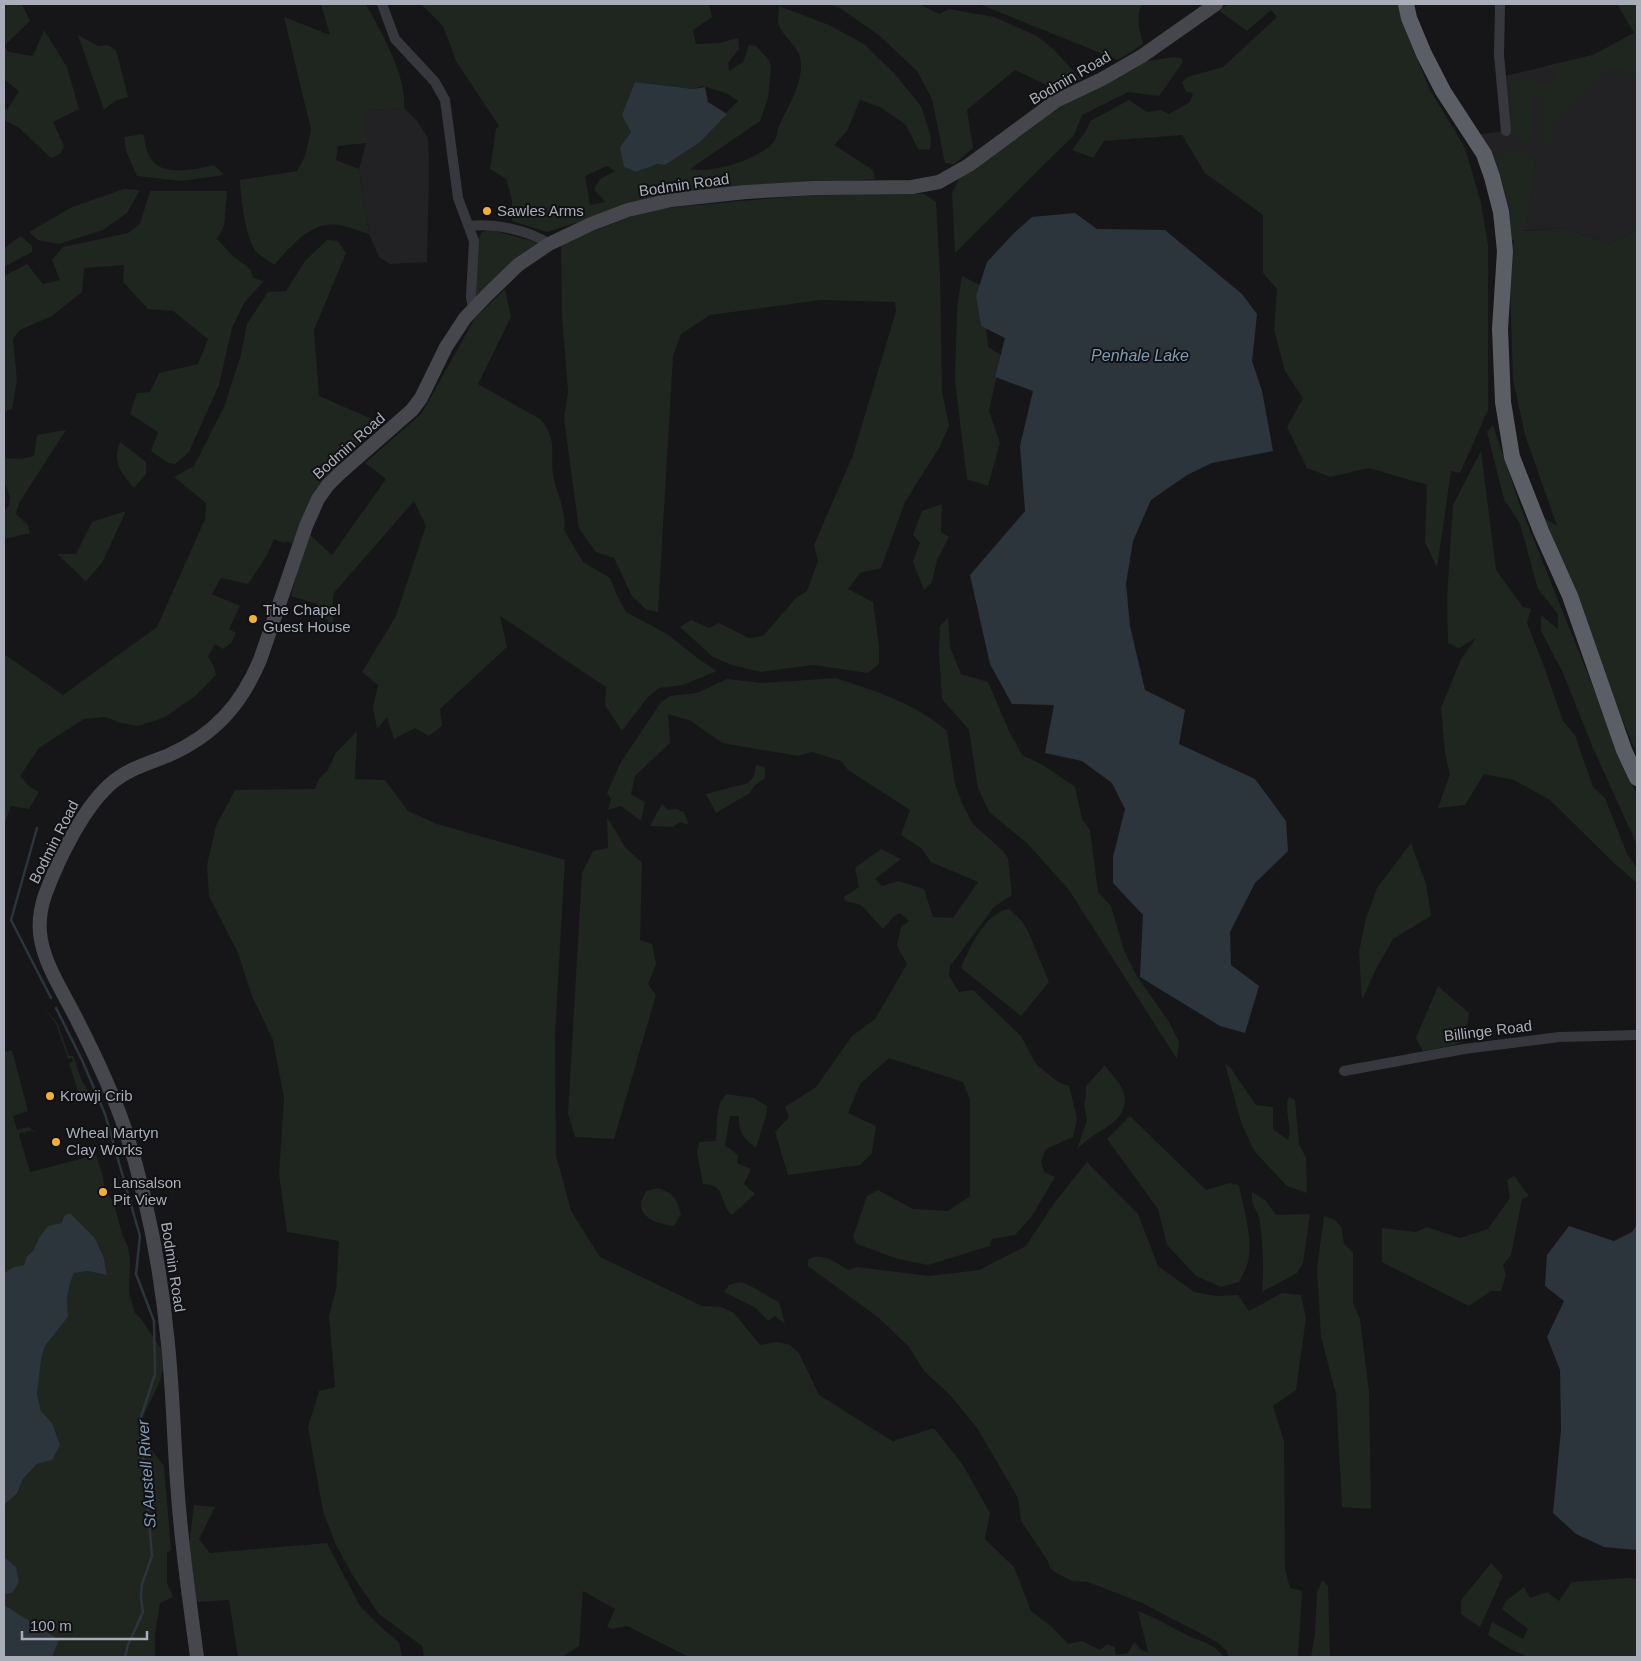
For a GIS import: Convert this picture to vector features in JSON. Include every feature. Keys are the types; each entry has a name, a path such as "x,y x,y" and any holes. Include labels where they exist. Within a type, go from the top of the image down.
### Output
{"highway":[{"path":"1406,4 1408,18 1424,54 1443,91 1484,154 1492,177 1501,212 1505,251 1500,329 1503,402 1512,457 1541,531 1570,596 1624,750 1637,778"}],"main road":[{"name":"Bodmin Road","path":"197,1657 180,1518 168,1344 156,1248 135,1163 114,1099 98,1062 52,972 43,949 39,930 41,909 48,888 69,843 88,809 103,790 127,772 170,755 201,737 225,717 238,702 260,660 301,539 318,499 333,479 412,410 421,398 452,337 473,309 518,265 549,244 621,212 665,200 814,188 912,187 939,182 969,165 1056,101 1102,79 1142,56 1216,4"}],"street":[{"path":"382,4 395,39 427,72 442,94 447,110 458,198 470,226 475,249 471,297 473,309"},
{"path":"1500,4 1499,55 1506,131"},
{"path":"470,226 486,225 504,228 535,237 549,244"},
{"name":"Billinge Road","path":"1344,1071 1464,1049 1559,1037 1637,1035"}],"shaded area":[{"path":"4,4 22,4 30,21 4,46"},
{"path":"321,4 366,4 392,54 404,95 404,108 366,110 366,143 338,146 336,160 359,169 369,234 338,225 319,227 294,243 274,265 259,254 252,244 244,216 240,180 297,171 305,156 311,130 284,17 330,35"},
{"path":"421,4 709,4 712,17 693,30 696,44 719,43 738,38 739,49 728,63 729,71 743,62 749,45 756,46 769,60 771,68 768,98 760,121 690,169 699,170 736,164 769,147 776,139 778,129 799,82 801,65 795,47 779,25 779,6 829,25 864,44 893,72 921,106 931,137 930,150 918,149 906,125 880,107 860,100 847,131 834,145 873,170 875,179 735,188 613,211 547,232 512,221 512,200 506,179 490,169 496,129 499,126 456,61 443,26","holes":["635,82 693,89 703,86 728,94 738,101 716,123 659,164 636,172 620,147 631,132","607,166 615,171 600,179 594,189 605,202 590,205 585,176"]},
{"path":"828,4 919,4 939,14 949,9 994,17 1037,36 1053,49 1081,79 1061,92 1015,70 967,110 973,148 954,164 945,163 932,99 917,71 880,36 840,8"},
{"path":"979,4 1142,4 1138,19 1143,44 1118,60"},
{"path":"1229,4 1399,4 1405,29 1430,90 1465,148 1481,203 1488,245 1488,410 1460,473 1451,471 1437,568 1425,542 1427,485 1369,468 1330,477 1307,468 1287,427 1303,398 1285,371 1274,330 1277,289 1263,273 1263,215 1205,173 1182,135 1104,141 1093,158 1072,150 1087,129 1090,121 1129,100 1147,112 1161,110 1169,114 1190,102 1193,93 1186,92 1182,82 1187,77 1223,67 1277,17 1271,10 1247,31 1221,12 1220,9"},
{"path":"1617,4 1637,4 1637,79 1623,70 1606,70 1552,124 1552,140 1544,149 1543,95 1531,96 1532,143 1513,138 1510,80 1557,82 1557,73 1545,66 1593,55 1634,33"},
{"path":"44,30 67,67 79,109 53,122 64,146 60,154 51,158 18,127 4,120 4,110 8,109 19,91 4,79 4,46 9,52 33,56"},
{"path":"1634,33 1637,37 1637,229 1610,244 1563,228 1514,231 1501,212 1480,134 1506,131 1501,77 1593,55"},
{"path":"78,35 98,46 108,45 116,50 128,97 115,101 104,110"},
{"path":"1173,57 1181,58 1183,62 1159,96 1128,92 1082,115 1074,135 955,253 952,193 960,177 1056,110 1140,60 1142,62"},
{"path":"404,108 417,121 428,138 427,262 390,264 379,257 369,234 359,169 366,143 366,110"},
{"path":"143,134 149,155 155,164 162,168 188,170 214,165 224,175 182,181 137,176 126,151 124,137"},
{"path":"1514,149 1526,152 1535,159 1529,211 1524,231 1563,228 1610,244 1637,229 1637,755 1538,514 1557,526 1525,435 1513,380 1510,286 1514,240 1510,241 1510,205 1499,180 1496,160 1498,154"},
{"path":"124,189 140,190 127,213 103,230 59,244 38,240 29,232 72,207"},
{"path":"150,191 227,191 224,226 217,239 232,255 250,269 253,278 264,281 244,303 232,328 219,385 189,452 175,464 168,463 151,451 158,432 130,414 137,393 150,392 159,373 198,364 208,339 173,311 148,309 123,282 124,265 84,268 82,292 52,316 20,330 13,339 17,380 12,409 4,412 4,276 27,264 43,284 60,280 52,260 63,247 128,233 140,224"},
{"path":"833,193 924,194 936,202 940,273 942,391 949,426 939,448 905,502 881,568 860,573 848,589 873,602 879,646 879,664 868,673 813,665 760,672 732,665 713,657 680,627 691,620 709,628 719,623 749,638 763,636 796,598 807,591 818,561 814,545 853,455 896,311 895,302 821,300 710,315 681,334 673,356 658,612 647,610 632,596 614,558 596,552 579,529 564,419 568,391 562,317 561,243 652,209"},
{"path":"487,230 532,241 537,244 471,302 475,249 481,233"},
{"path":"21,236 32,246 32,252 4,267 4,248"},
{"path":"327,240 338,241 346,253 314,330 319,396 379,422 331,472 310,503 292,544 274,539 266,557 248,584 221,578 212,594 240,606 229,629 236,633 232,642 223,649 215,644 208,656 216,675 194,697 165,717 138,726 121,723 105,717 84,719 39,748 20,776 30,787 39,792 29,809 11,806 4,826 4,654 63,695 157,627 205,519 206,503 174,477 194,466 224,407 241,355 247,324 268,292 286,291 305,261"},
{"path":"962,276 980,285 976,296 981,326 986,328 988,347 1001,355 989,411 1000,443 988,486 967,479 955,381 957,308"},
{"path":"505,289 511,317 478,384 540,419 546,426 551,439 554,481 563,509 564,530 583,562 610,578 626,612 667,634 717,671 683,685 659,688 647,698 622,731 605,705 606,687 500,616 507,647 440,709 442,726 429,736 415,728 394,739 387,717 377,729 373,707 378,685 362,672 396,616 426,526 414,501 333,594 333,629 317,604 291,596 308,533 332,555 386,479 365,463 422,413 475,318"},
{"path":"1493,425 1519,503 1637,796 1637,845 1593,748 1563,673 1541,631 1541,615 1558,629 1558,614 1538,589 1520,524 1504,499 1487,432"},
{"path":"66,430 19,503 16,514 28,525 30,533 4,539 4,512 9,505 10,497 4,481 4,458 20,459 34,456 37,435"},
{"path":"120,442 146,462 146,474 134,488 117,462"},
{"path":"1481,451 1496,570 1523,607 1531,609 1527,623 1563,721 1575,735 1593,787 1605,798 1627,854 1637,868 1637,883 1550,800 1514,780 1484,774 1465,805 1438,808 1450,774 1445,754 1441,708 1461,659 1476,638 1459,648 1448,643 1447,598 1453,505"},
{"path":"942,504 941,532 949,537 937,560 932,582 924,590 913,562 920,543 913,535 922,511"},
{"path":"126,511 102,563 86,581 57,554 76,554 92,522"},
{"path":"948,618 950,647 961,674 988,682 1009,731 1022,755 1043,765 1075,787 1082,819 1090,830 1098,892 1111,906 1124,950 1135,973 1169,1022 1179,1042 1177,1059 1069,890 1027,843 989,812 978,788 969,730 942,699 939,652 940,626"},
{"path":"836,678 895,699 922,713 947,731 955,784 963,805 973,824 1002,850 1008,858 1012,895 994,907 950,966 949,976 959,992 973,990 1021,1036 1036,1064 1058,1082 1069,1086 1077,1118 1073,1137 1046,1149 1041,1162 1044,1172 1055,1177 1032,1216 1015,1235 992,1239 990,1246 928,1265 898,1259 857,1244 853,1237 867,1196 878,1190 913,1209 948,1211 970,1196 970,1100 963,1082 889,1058 860,1084 848,1113 876,1126 872,1153 860,1165 788,1175 775,1132 789,1117 785,1107 816,1087 852,1036 875,1019 907,964 897,946 901,927 909,921 900,913 894,916 883,929 861,905 845,901 844,897 859,887 855,868 881,849 901,859 875,879 882,886 898,881 924,889 933,917 953,918 978,882 931,862 921,848 901,835 910,810 848,770 841,761 812,752 798,756 722,743 691,721 668,714 670,743 635,776 631,794 645,802 641,821 621,806 608,810 611,799 607,793 621,762 661,702 670,696 697,693 727,679 762,683"},
{"path":"357,731 355,779 385,780 408,811 437,824 565,860 555,1034 556,1155 571,1211 600,1257 702,1306 721,1307 734,1313 760,1345 777,1342 790,1345 799,1353 819,1395 894,1442 934,1428 963,1465 990,1513 985,1539 1014,1567 1031,1611 1052,1627 1068,1644 1082,1641 1100,1650 1107,1644 1115,1647 1116,1655 1128,1653 1134,1642 1141,1650 1148,1652 1138,1611 1209,1644 1223,1657 689,1657 627,1626 612,1629 607,1627 615,1609 583,1591 579,1646 562,1657 424,1657 422,1646 379,1614 353,1576 336,1545 323,1511 308,1427 319,1391 335,1387 329,1316 336,1290 339,1241 287,1232 279,1174 284,1098 273,1040 252,996 238,953 209,896 207,865 216,826 235,790 315,789 319,779 328,770 335,754"},
{"path":"756,765 765,767 765,778 754,786 750,793 716,813 706,794 748,783 754,776"},
{"path":"662,804 668,810 676,809 684,812 689,825 680,822 673,827 650,826"},
{"path":"607,817 625,847 642,863 640,940 652,944 656,964 648,984 656,995 614,1139 575,1137 568,1114 582,873 593,851 608,848"},
{"path":"1411,843 1426,884 1431,916 1393,939 1376,969 1362,1000 1359,952 1366,918 1377,888"},
{"path":"1009,909 1021,920 1028,931 1049,982 1021,1016 961,968 979,932 993,917"},
{"path":"1438,986 1469,1013 1467,1027 1473,1036 1454,1045 1423,1051 1416,1038"},
{"path":"43,1006 58,1024 69,1056 73,1056 87,1089 95,1096 100,1094 101,1082 104,1092 100,1097 88,1101 80,1098 69,1063 73,1062 72,1058 68,1059 56,1024"},
{"path":"12,1050 28,1111 13,1116 17,1130 28,1127 37,1133 30,1130 29,1132 26,1131 25,1134 21,1132 19,1135 30,1172 96,1155 105,1190 114,1203 122,1234 128,1247 130,1259 129,1293 135,1313 161,1349 163,1368 160,1381 142,1419 147,1444 164,1466 171,1550 167,1553 167,1583 173,1597 160,1603 155,1634 155,1657 4,1657 4,1505 17,1495 23,1479 37,1464 52,1460 52,1423 41,1411 37,1394 40,1361 45,1346 68,1317 67,1298 74,1273 88,1271 107,1274 104,1258 95,1238 70,1213 62,1223 39,1238 33,1251 27,1256 24,1265 14,1267 4,1273 4,1052"},
{"path":"1225,1064 1230,1067 1256,1105 1273,1107 1273,1129 1288,1140 1287,1102 1289,1097 1295,1100 1299,1145 1306,1157 1307,1193 1287,1186 1255,1152 1242,1125"},
{"path":"1105,1065 1122,1088 1125,1100 1124,1108 1116,1120 1077,1149 1087,1120 1084,1106 1086,1086"},
{"path":"726,1094 754,1098 767,1106 766,1116 756,1148 743,1135 739,1116 730,1116 725,1145 738,1155 737,1163 751,1169 744,1184 755,1194 732,1215 727,1210 716,1187 703,1184 697,1152 699,1142 716,1141 718,1110"},
{"path":"1130,1116 1206,1190 1230,1183 1239,1185 1250,1247 1248,1263 1239,1282 1221,1287 1196,1276 1167,1245 1158,1209 1107,1139"},
{"path":"1087,1162 1138,1214 1158,1266 1194,1292 1217,1296 1238,1295 1249,1311 1282,1293 1301,1295 1306,1318 1296,1390 1273,1406 1284,1441 1285,1569 1290,1588 1302,1591 1298,1657 1229,1657 1227,1651 1217,1642 1142,1603 1088,1582 1072,1581 1056,1573 1050,1568 1048,1561 1021,1521 1018,1498 977,1428 951,1396 924,1371 909,1347 879,1318 808,1266 808,1260 818,1256 829,1259 849,1270 857,1267 929,1276 979,1270 1026,1246 1055,1202"},
{"path":"1514,1176 1529,1196 1522,1199 1511,1255 1503,1265 1506,1275 1501,1291 1491,1291 1469,1306 1382,1262 1382,1228 1416,1232 1427,1227 1460,1238 1488,1229 1510,1198 1507,1180"},
{"path":"658,1188 671,1194 678,1204 681,1214 674,1226 652,1220 647,1217 641,1208 641,1202 646,1191"},
{"path":"1252,1192 1266,1201 1276,1215 1310,1214 1303,1263 1297,1273 1262,1292 1261,1231"},
{"path":"1324,1216 1335,1220 1341,1227 1344,1244 1353,1252 1353,1303 1360,1319 1369,1392 1371,1509 1342,1507 1336,1394 1321,1337 1317,1268"},
{"path":"739,1282 779,1302 785,1324 775,1316 768,1321 756,1308 724,1292 729,1285"},
{"path":"194,1505 215,1507 199,1539 210,1553 327,1543 360,1606 399,1642 402,1657 238,1657 229,1600 195,1602 188,1553"},
{"path":"1491,1563 1503,1576 1480,1627 1461,1614 1461,1600"},
{"path":"1637,1579 1637,1657 1528,1657 1510,1649 1488,1635 1492,1622 1523,1639 1528,1629 1502,1609 1506,1601 1524,1587 1530,1598 1547,1592 1559,1601 1572,1582"},
{"path":"1322,1580 1328,1586 1330,1657 1311,1657 1315,1633 1317,1593"}],"water":[{"path":"635,82 693,89 705,87 708,102 727,114 700,142 665,165 658,164 636,172 624,167 620,147 631,132 622,115"},
{"name":"Penhale Lake","path":"1075,213 1097,229 1165,230 1242,294 1257,314 1252,361 1262,391 1273,451 1212,463 1187,475 1151,500 1133,541 1126,584 1130,626 1145,690 1185,710 1179,744 1255,779 1286,821 1288,851 1255,883 1230,932 1231,965 1259,986 1245,1033 1220,1026 1140,977 1143,915 1113,883 1113,857 1125,809 1112,783 1082,761 1045,753 1054,705 1012,704 990,664 970,575 1025,511 1020,446 1033,391 995,377 1005,338 981,326 976,296 987,262 1032,217"},
{"path":"70,1213 95,1238 104,1258 107,1275 88,1271 74,1273 67,1298 68,1317 45,1346 41,1359 37,1394 41,1411 52,1423 60,1445 52,1460 37,1464 23,1479 17,1494 4,1505 4,1273 14,1267 24,1265 27,1256 33,1251 39,1238 48,1226 62,1223 64,1216"},
{"path":"1637,1225 1637,1550 1604,1547 1576,1534 1553,1513 1561,1430 1560,1370 1547,1337 1564,1301 1545,1286 1547,1255 1569,1226 1614,1241 1632,1232"},
{"path":"4,1557 16,1567 19,1582 12,1593 4,1594"},
{"path":"4,1605 59,1640 52,1657 4,1657"}],"waterway":[{"name":"St Austell River","path":"37,828 11,920 51,998"},
{"name":"St Austell River","path":"56,1008 82,1060 105,1114 140,1236 136,1274 154,1321 155,1374 140,1420 152,1556 142,1584 143,1612 128,1645 125,1657"}],"place":[{"name":"Sawles Arms","path":"487,211"},
{"name":"The Chapel Guest House","path":"253,619"},
{"name":"Krowji Crib","path":"50,1096"},
{"name":"Wheal Martyn Clay Works","path":"56,1142"},
{"name":"Lansalson Pit View","path":"103,1192"}]}
